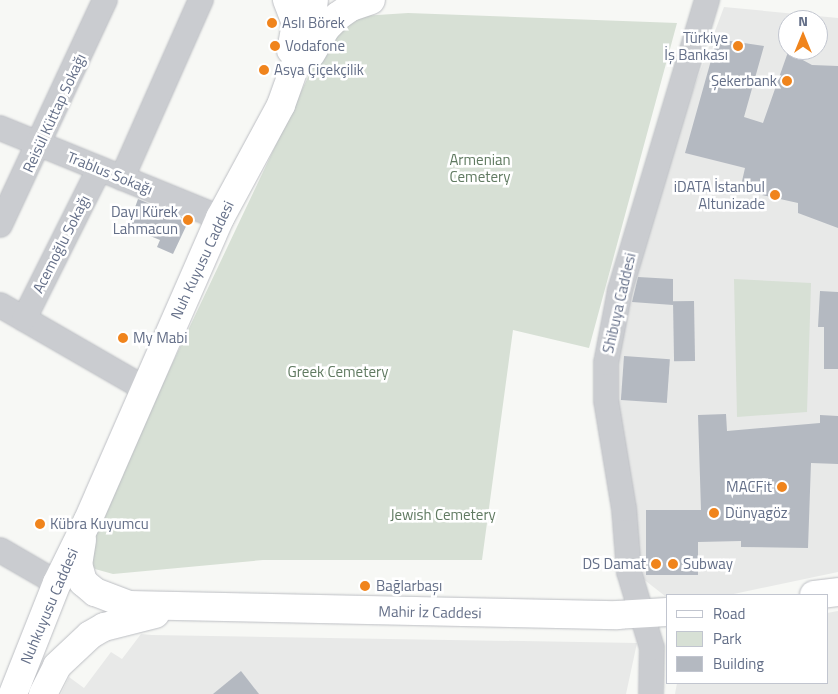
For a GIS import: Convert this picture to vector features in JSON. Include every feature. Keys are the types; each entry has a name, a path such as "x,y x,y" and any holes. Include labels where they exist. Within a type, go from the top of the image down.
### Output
{"main road":[{"path":"282,105 296,23 287,0"},
{"name":"Nuh Kuyusu Caddesi","path":"88,520 144,388 220,218 282,105 312,18 314,0"},
{"path":"282,105 326,28 351,6 371,0"},
{"path":"88,520 78,564 79,573 88,587 129,605 193,608"},
{"name":"Nuhkuyusu Caddesi","path":"15,676 88,520"},
{"path":"822,594 838,592"},
{"name":"Mahir İz Caddesi","path":"193,608 654,613"},
{"name":"Nuhkuyusu Caddesi","path":"43,694 57,666 76,646 104,627 144,615 193,608"},
{"path":"15,676 43,632 50,627 59,625 68,628 72,634 71,642 57,666"}],"street":[{"name":"Reisül Küttap Sokağı","path":"0,225 40,144 106,0"},
{"path":"122,178 200,0"},
{"name":"Shibuya Caddesi","path":"651,694 654,613 629,572 624,509 608,415 606,363 620,290 707,0"},
{"name":"Trablus Sokağı","path":"0,128 220,218"},
{"name":"Acemoğlu Sokağı","path":"24,319 99,169"},
{"path":"0,305 144,388"},
{"path":"0,550 57,583"}],"shaded area":[{"path":"724,7 778,12 778,60 828,60 828,17 838,18 838,572 734,594 666,594 665,596 642,578 610,383 650,206"},
{"path":"838,611 838,694 675,694 677,684 828,684 828,613"},
{"path":"141,634 637,643 626,694 61,694 69,677 84,688 111,652 122,659"}],"green space":[{"path":"408,13 677,23 589,348 513,330 482,560 263,560 113,574 95,569 87,559 92,533 325,41 362,16"},
{"path":"734,279 811,283 807,412 737,417"}],"building":[{"path":"717,39 764,46 744,117 763,123 785,60 803,60 812,65 838,66 838,228 798,213 798,203 740,190 745,168 685,153"},
{"path":"138,199 189,220 173,254 157,247 160,240 128,227"},
{"path":"638,277 673,279 673,305 632,302"},
{"path":"820,291 838,292 838,369 824,369 824,327 818,327"},
{"path":"673,301 694,301 695,361 674,361"},
{"path":"624,356 670,359 667,403 621,400"},
{"path":"726,414 727,431 820,423 820,415 838,416 838,464 811,463 808,548 741,547 741,541 698,542 698,575 646,575 646,510 701,510 698,415"},
{"path":"241,671 259,694 213,694"}],"place":[{"name":"Aslı Börek","path":"272,23"},
{"name":"Vodafone","path":"275,46"},
{"name":"Türkiye İş Bankası","path":"738,46"},
{"name":"Asya Çiçekçilik","path":"264,70"},
{"name":"Şekerbank","path":"787,81"},
{"name":"iDATA İstanbul Altunizade","path":"775,195"},
{"name":"Dayı Kürek Lahmacun","path":"188,220"},
{"name":"My Mabi","path":"123,338"},
{"name":"MACFit","path":"782,487"},
{"name":"Dünyagöz","path":"714,513"},
{"name":"Kübra Kuyumcu","path":"40,524"},
{"name":"DS Damat","path":"656,564"},
{"name":"Subway","path":"673,564"},
{"name":"Bağlarbaşı","path":"365,586"}],"park label":[{"name":"Armenian Cemetery","path":"480,168"},
{"name":"Greek Cemetery","path":"338,372"},
{"name":"Jewish Cemetery","path":"443,515"}]}
